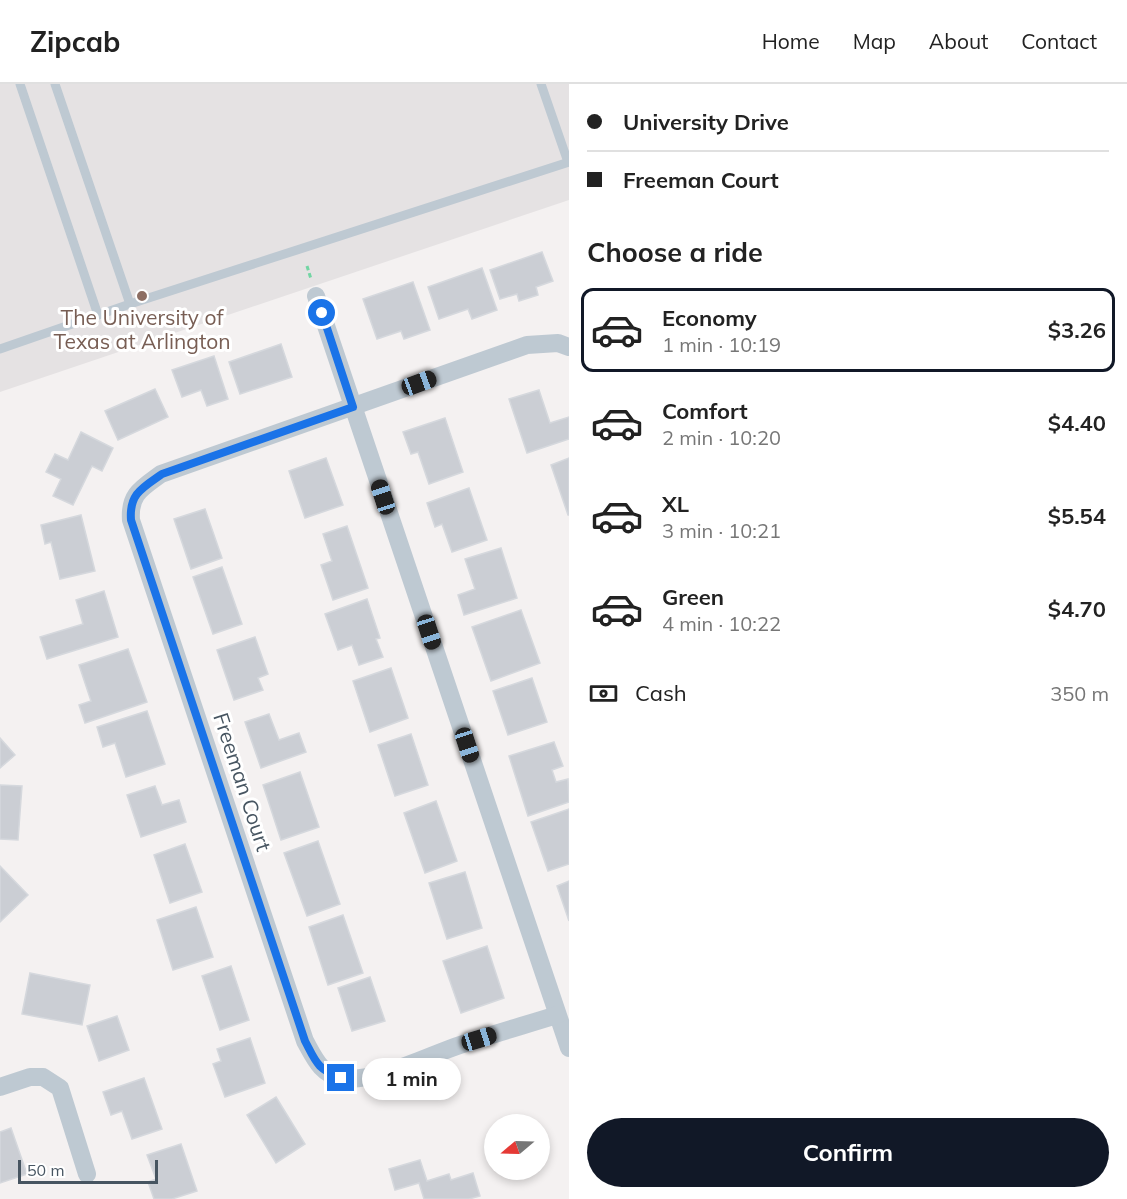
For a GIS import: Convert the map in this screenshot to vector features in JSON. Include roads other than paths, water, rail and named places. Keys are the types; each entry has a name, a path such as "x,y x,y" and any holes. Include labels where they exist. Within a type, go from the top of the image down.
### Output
{"street":[{"path":"316,296 569,1048"},
{"name":"Freeman Court","path":"557,1015 460,1045 368,1078 341,1078 319,1067 301,1029 131,520 130,510 133,499 140,489 162,474 527,345 558,343 569,347"},
{"path":"0,1087 30,1077 43,1077 60,1088 87,1174"}],"lane":[{"path":"20,84 98,315"},
{"path":"55,84 130,304"},
{"path":"0,349 130,304 568,162 541,84"}],"place":[{"name":"The University of Texas at Arlington","path":"142,296"}]}
